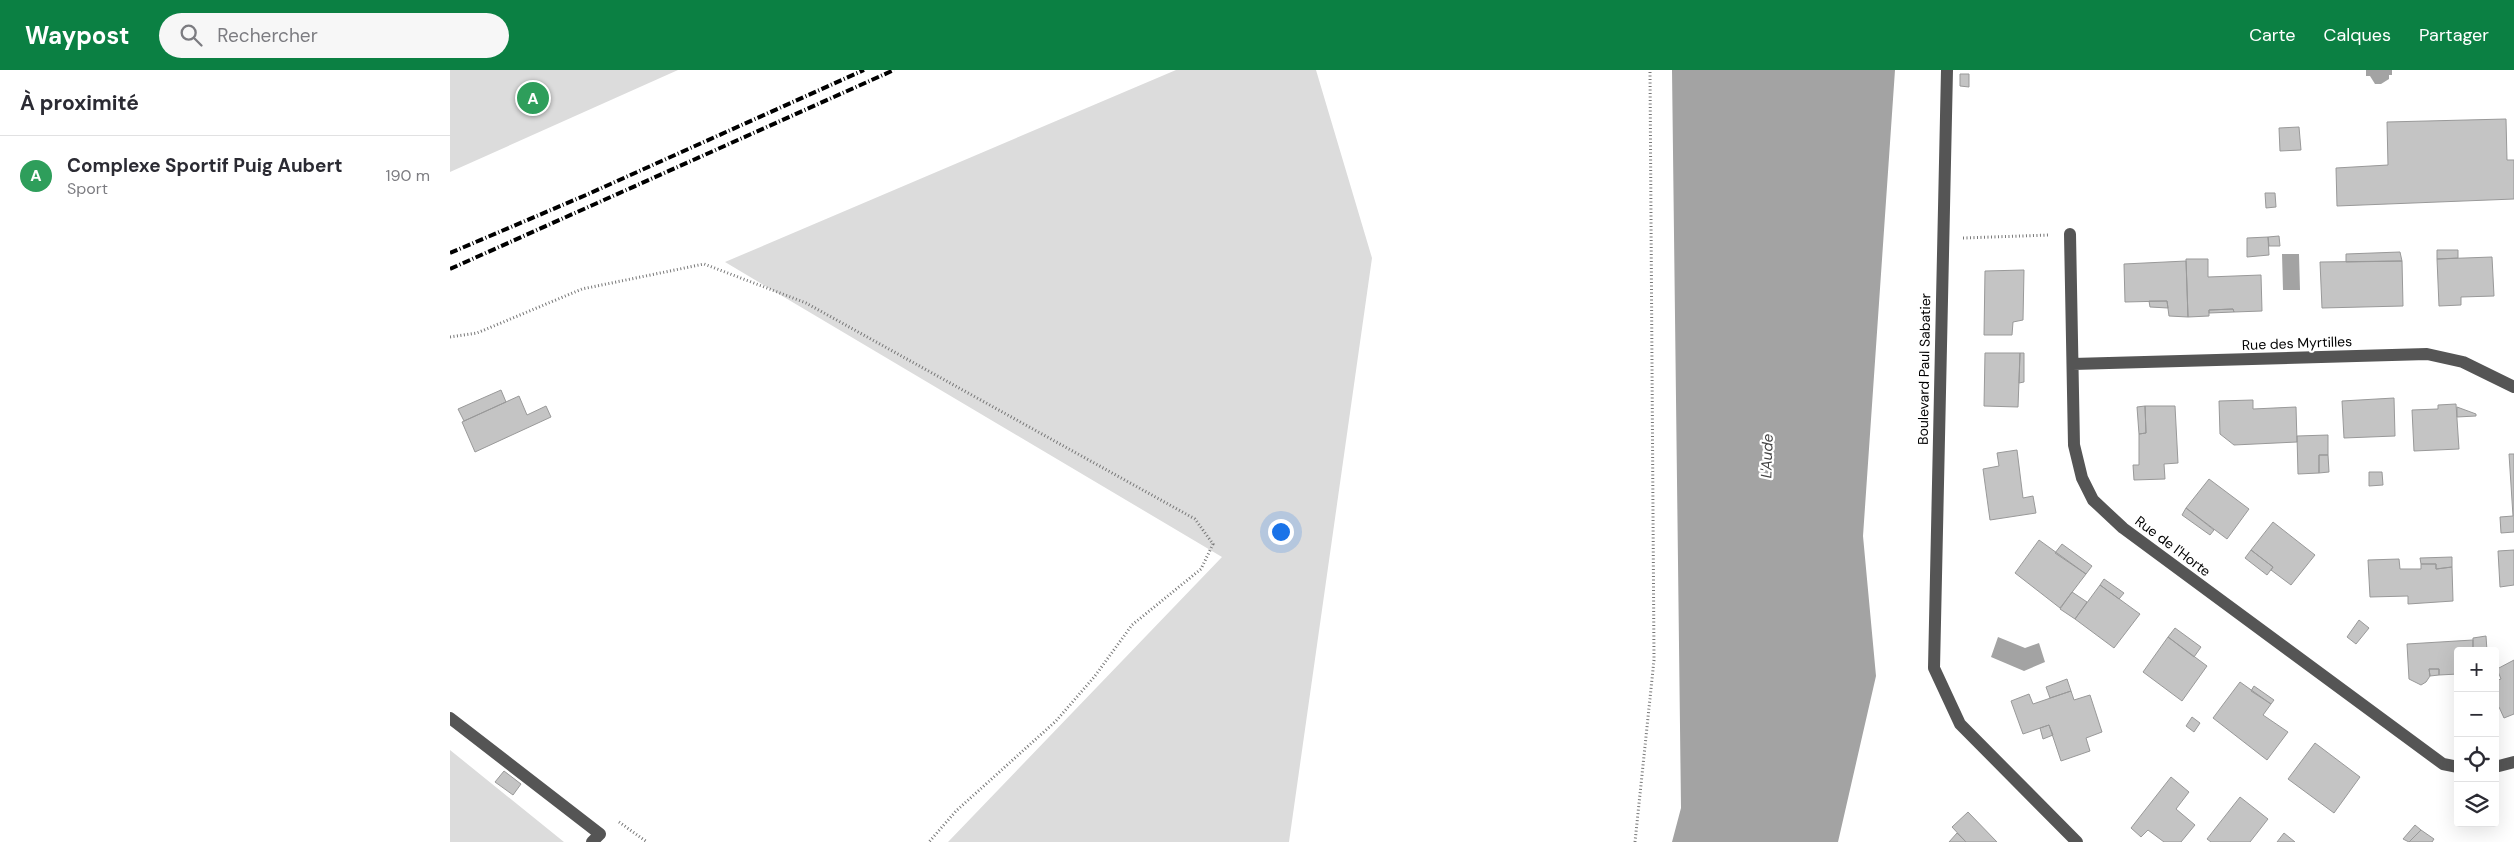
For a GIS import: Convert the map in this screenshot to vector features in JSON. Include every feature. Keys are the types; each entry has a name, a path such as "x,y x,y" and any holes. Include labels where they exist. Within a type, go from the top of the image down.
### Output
{"street":[{"name":"Boulevard Paul Sabatier","path":"1946,70 1934,668 1960,724 2076,842"},
{"name":"Rue de l'Horte","path":"2070,234 2074,445 2082,478 2093,500 2123,528 2443,764 2454,766"},
{"name":"Rue des Myrtilles","path":"2073,364 2427,354 2463,362 2514,387"},
{"path":"450,718 600,834 592,842"},
{"path":"2499,766 2514,762"}],"path":[{"path":"1635,842 1654,660 1650,70"},
{"path":"1943,239 2070,234"},
{"path":"450,337 477,333 582,289 704,264 806,303 1195,519 1213,544 1201,569 1132,625 1095,676 1056,721 956,811 929,842"}],"shaded area":[{"path":"450,70 678,70 450,172"},
{"path":"1176,70 1316,70 1372,258 1289,842 948,842 1222,557 725,262"},
{"path":"450,750 564,842 450,842"}],"water":[{"name":"L'Aude","path":"1672,70 1895,70 1863,536 1876,676 1838,842 1672,842 1681,808"},
{"path":"2366,70 2392,70 2392,75 2389,75 2389,79 2381,84 2375,84 2370,76 2366,76"},
{"path":"2282,254 2299,254 2300,290 2283,290"},
{"path":"1998,637 2025,648 2039,643 2045,662 2024,671 1991,657"}],"building":[{"path":"1960,74 1969,74 1969,87 1960,86"},
{"path":"2506,119 2507,160 2514,160 2514,199 2337,206 2336,168 2388,165 2387,122"},
{"path":"2299,127 2301,150 2280,151 2279,128"},
{"path":"2265,193 2275,193 2276,207 2266,208"},
{"path":"2279,236 2280,246 2269,246 2268,237"},
{"path":"2268,237 2269,255 2247,257 2247,238"},
{"path":"2437,250 2458,250 2458,258 2437,259"},
{"path":"2400,252 2402,261 2346,262 2346,254"},
{"path":"2492,257 2494,296 2461,297 2461,305 2439,306 2437,259"},
{"path":"2186,259 2208,259 2208,277 2261,275 2262,311 2234,312 2233,309 2209,310 2209,316 2188,317"},
{"path":"2186,261 2188,317 2169,316 2167,301 2125,302 2124,264"},
{"path":"2402,261 2403,306 2322,308 2320,262"},
{"path":"2024,270 2023,320 2013,322 2012,335 1984,335 1985,271"},
{"path":"2149,301 2167,301 2168,308 2150,307"},
{"path":"2233,309 2234,312 2209,313 2209,310"},
{"path":"1985,353 2020,353 2018,407 1984,406"},
{"path":"2020,353 2024,353 2024,382 2019,383"},
{"path":"501,390 506,402 464,421 458,409"},
{"path":"519,396 527,415 546,406 551,417 475,452 462,422"},
{"path":"2394,398 2395,436 2344,438 2342,401"},
{"path":"2253,400 2253,409 2296,407 2297,442 2234,445 2220,434 2219,401"},
{"path":"2456,404 2459,449 2414,451 2412,410 2438,409 2438,405"},
{"path":"2145,406 2175,406 2178,463 2164,464 2165,479 2134,480 2133,465 2139,465 2139,434 2146,433"},
{"path":"2145,406 2146,433 2139,434 2137,407"},
{"path":"2457,407 2476,414 2476,416 2457,417"},
{"path":"2328,435 2328,455 2319,455 2319,473 2298,474 2297,436"},
{"path":"2017,450 2023,498 2033,496 2036,513 1990,520 1983,469 1999,466 1997,453"},
{"path":"2509,454 2514,454 2514,532 2501,533 2500,517 2513,516"},
{"path":"2319,455 2328,455 2329,472 2319,473"},
{"path":"2369,472 2382,472 2383,485 2369,486"},
{"path":"2209,479 2249,509 2227,539 2186,508"},
{"path":"2186,508 2214,530 2210,535 2182,515"},
{"path":"2273,522 2315,555 2291,585 2271,570 2273,567 2251,550"},
{"path":"2039,540 2086,574 2060,608 2015,573"},
{"path":"2062,544 2092,566 2086,574 2055,553"},
{"path":"2251,550 2273,567 2267,575 2245,558"},
{"path":"2514,550 2514,585 2500,587 2498,551"},
{"path":"2452,557 2452,567 2436,569 2436,564 2421,564 2420,558"},
{"path":"2399,559 2400,569 2421,569 2421,564 2436,564 2436,569 2452,567 2453,601 2408,604 2408,596 2370,597 2368,560"},
{"path":"2104,579 2124,593 2119,599 2100,585"},
{"path":"2100,585 2140,614 2114,648 2075,619"},
{"path":"2072,592 2087,602 2075,619 2060,609"},
{"path":"2359,620 2369,628 2356,644 2347,637"},
{"path":"2175,628 2201,647 2194,657 2168,637"},
{"path":"2486,636 2487,647 2473,647 2473,638"},
{"path":"2168,637 2207,666 2182,701 2143,672"},
{"path":"2473,640 2473,647 2454,647 2454,674 2439,675 2439,669 2429,669 2430,676 2421,685 2409,679 2407,644"},
{"path":"2514,660 2514,714 2504,718 2499,707 2499,680 2501,679 2499,668"},
{"path":"2429,669 2439,669 2439,675 2430,676"},
{"path":"2067,679 2071,691 2050,698 2046,687"},
{"path":"2240,682 2271,704 2263,715 2288,732 2267,760 2213,718"},
{"path":"2254,686 2274,700 2271,704 2251,691"},
{"path":"2071,691 2074,700 2090,695 2102,732 2086,738 2090,751 2061,761 2049,725 2023,734 2011,701 2029,694 2033,704"},
{"path":"2192,717 2200,723 2194,732 2186,726"},
{"path":"2049,725 2053,735 2043,739 2040,728"},
{"path":"2315,743 2360,777 2334,813 2288,779"},
{"path":"504,771 521,784 513,795 495,782"},
{"path":"2171,777 2189,792 2176,809 2195,825 2181,842 2164,842 2148,830 2141,837 2131,828"},
{"path":"2240,797 2268,819 2250,842 2211,842 2207,839"},
{"path":"1968,812 1997,842 1966,842 1952,827"},
{"path":"2415,825 2421,830 2409,842 2403,839"},
{"path":"2421,830 2434,839 2432,842 2409,842"},
{"path":"1957,833 1966,842 1949,842"},
{"path":"2284,833 2295,842 2277,842"}],"railway":[{"path":"450,253 586,195 864,70"},
{"path":"450,269 894,70"}],"place":[{"name":"Complexe Sportif Puig Aubert","path":"533,98"}]}
